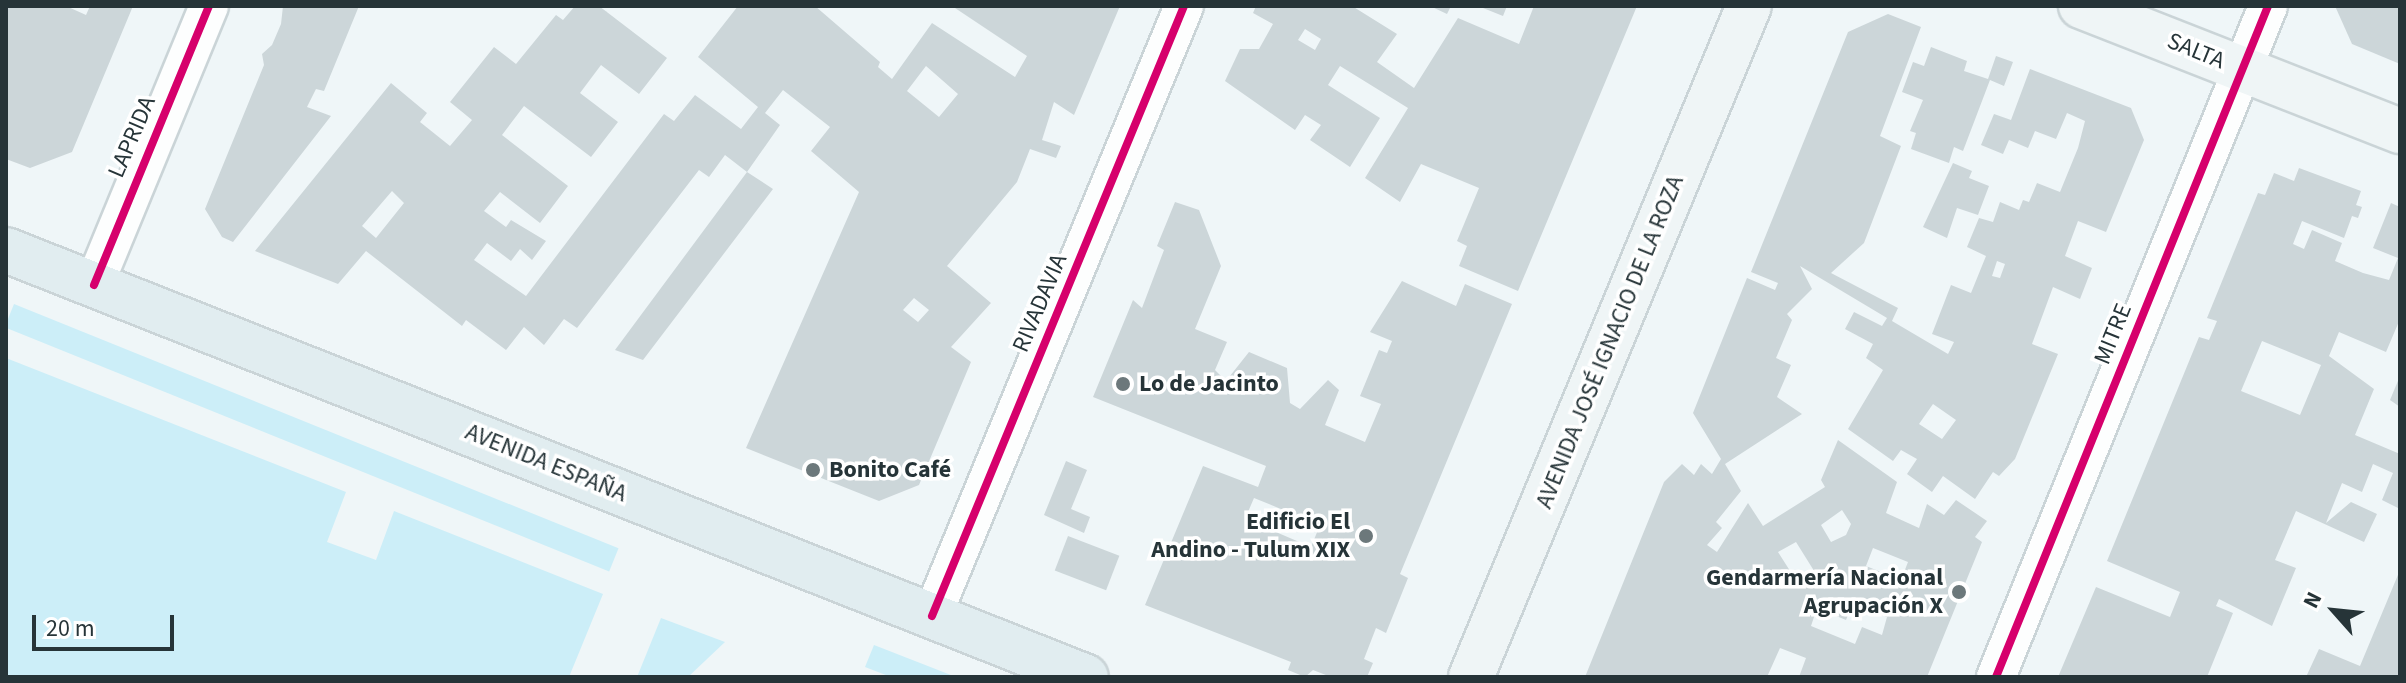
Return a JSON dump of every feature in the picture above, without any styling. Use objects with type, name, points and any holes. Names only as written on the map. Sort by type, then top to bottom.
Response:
[{"type":"main road","name":"AVENIDA JOSÉ IGNACIO DE LA ROZA","points":[[1471,677],[1749,6]]},
{"type":"main road","name":"SALTA","points":[[2081,6],[2400,131]]},
{"type":"main road","name":"AVENIDA ESPAÑA","points":[[6,250],[1086,677]]},
{"type":"street","name":"LAPRIDA","points":[[94,285],[209,6]]},
{"type":"street","name":"RIVADAVIA","points":[[932,616],[1184,6]]},
{"type":"street","name":"MITRE","points":[[1996,677],[2268,6]]},
{"type":"shaded area","points":[[14,304],[619,548],[609,571],[6,328]]},
{"type":"shaded area","points":[[6,358],[346,492],[327,542],[376,560],[394,511],[603,594],[569,677],[6,677]]},
{"type":"shaded area","points":[[661,618],[725,642],[688,677],[637,677]]},
{"type":"shaded area","points":[[874,645],[956,677],[891,677],[865,667]]},
{"type":"building","points":[[6,6],[66,6],[86,15],[90,6],[133,6],[72,152],[30,168],[6,159]]},
{"type":"building","points":[[283,6],[359,6],[324,91],[316,89],[307,107],[331,116],[233,242],[222,237],[205,209],[264,65],[262,54],[272,45],[281,24]]},
{"type":"building","points":[[575,6],[599,6],[667,58],[639,94],[601,65],[580,93],[618,122],[591,157],[524,106],[502,135],[568,186],[540,223],[500,192],[484,211],[506,227],[511,220],[546,241],[532,260],[520,249],[511,261],[487,243],[474,260],[526,296],[664,114],[674,121],[695,95],[741,129],[758,107],[698,57],[738,6],[815,6],[880,62],[878,67],[892,79],[932,23],[1015,77],[1027,56],[952,6],[1120,6],[1074,115],[1054,102],[1042,140],[1061,146],[1056,158],[1030,149],[1017,182],[947,266],[991,303],[951,347],[971,362],[919,485],[879,501],[746,448],[859,192],[811,151],[830,127],[783,90],[765,113],[780,125],[747,172],[725,155],[709,177],[699,170],[577,328],[564,319],[544,345],[524,327],[506,350],[466,320],[462,326],[366,251],[338,284],[255,251],[391,83],[427,113],[420,122],[450,146],[472,120],[450,102],[494,47],[516,64],[556,15],[563,20]],"holes":[[[926,66],[958,94],[939,117],[907,91]],[[392,191],[404,203],[376,238],[362,226]],[[914,298],[929,310],[918,322],[903,310]]]},
{"type":"building","points":[[1256,6],[1352,6],[1397,34],[1377,62],[1414,88],[1458,18],[1519,44],[1534,6],[1637,6],[1518,291],[1459,266],[1467,246],[1457,241],[1479,188],[1421,164],[1400,202],[1365,178],[1408,108],[1340,66],[1328,85],[1380,118],[1350,167],[1310,140],[1321,125],[1305,115],[1295,130],[1225,81],[1240,49],[1259,49],[1273,24],[1253,13]],"holes":[[[1305,29],[1321,39],[1315,50],[1298,40]]]},
{"type":"building","points":[[1430,6],[1451,6],[1447,14]]},
{"type":"building","points":[[1478,6],[1507,6],[1503,16]]},
{"type":"building","points":[[2335,6],[2400,6],[2400,64],[2352,44]]},
{"type":"building","points":[[1888,14],[1921,27],[1880,136],[1901,146],[1864,243],[1831,273],[1898,308],[1892,321],[1948,354],[1954,342],[1932,334],[1951,285],[1971,293],[1986,256],[1967,247],[1979,218],[1993,222],[2000,202],[2019,210],[2023,200],[2029,202],[2037,183],[2060,192],[2078,148],[2085,121],[2067,113],[2056,139],[2035,131],[2028,148],[2009,140],[2003,154],[1981,145],[1994,114],[2011,120],[2030,69],[2131,108],[2144,140],[2106,232],[2078,221],[2065,256],[2092,268],[2080,299],[2053,287],[2032,344],[2058,354],[2015,459],[1999,476],[1993,472],[1975,499],[1943,476],[1932,492],[1907,474],[1917,459],[1901,450],[1893,461],[1848,429],[1883,370],[1866,358],[1873,344],[1845,329],[1854,312],[1882,326],[1887,318],[1800,266],[1812,289],[1787,314],[1792,320],[1776,358],[1791,365],[1777,397],[1802,414],[1725,464],[1741,491],[1716,522],[1722,528],[1707,545],[1717,552],[1748,503],[1763,526],[1825,487],[1821,480],[1838,440],[1897,482],[1886,513],[1919,528],[1927,504],[1944,515],[1956,500],[1987,521],[1975,537],[1982,542],[1927,677],[1799,677],[1806,658],[1780,648],[1767,677],[1585,677],[1664,482],[1682,464],[1694,475],[1701,464],[1712,474],[1721,459],[1693,413],[1747,278],[1775,290],[1778,283],[1751,272],[1848,32]],"holes":[[[1997,261],[2005,264],[2000,278],[1992,276]],[[1933,404],[1956,420],[1942,439],[1919,424]],[[1842,510],[1851,524],[1846,535],[1831,542],[1821,525]],[[1796,542],[1816,574],[1799,585],[1778,552]],[[1873,548],[1908,562],[1901,580],[1866,566]],[[1852,605],[1887,617],[1882,635],[1862,627],[1855,644],[1811,626],[1817,608],[1846,620]]]},
{"type":"building","points":[[1931,47],[1967,61],[1964,71],[1988,79],[1996,56],[2013,62],[2004,86],[1990,80],[1963,151],[1954,147],[1949,163],[1911,149],[1916,133],[1910,131],[1923,100],[1902,92],[1913,62],[1924,66]]},
{"type":"building","points":[[1953,163],[1972,171],[1969,178],[1989,186],[1978,215],[1957,208],[1947,238],[1923,227]]},
{"type":"building","points":[[2299,168],[2361,191],[2356,205],[2362,207],[2358,218],[2352,216],[2344,238],[2302,221],[2293,244],[2304,249],[2312,230],[2342,243],[2335,261],[2389,280],[2398,258],[2373,248],[2391,203],[2400,207],[2400,319],[2386,352],[2339,332],[2329,356],[2374,389],[2355,435],[2400,454],[2400,509],[2382,500],[2393,473],[2373,464],[2362,492],[2342,483],[2326,523],[2351,502],[2377,514],[2364,542],[2296,511],[2275,560],[2296,568],[2272,626],[2219,599],[2216,606],[2233,613],[2207,677],[2058,677],[2096,587],[2170,617],[2180,592],[2107,561],[2199,337],[2209,340],[2217,321],[2207,318],[2258,193],[2265,195],[2274,173],[2294,181]],"holes":[[[2262,341],[2321,365],[2300,415],[2241,391]]]},
{"type":"building","points":[[747,172],[773,189],[643,360],[615,350]]},
{"type":"building","points":[[1175,202],[1199,210],[1221,266],[1195,329],[1227,342],[1215,370],[1226,381],[1249,352],[1287,368],[1290,403],[1300,409],[1328,380],[1339,390],[1325,425],[1365,442],[1381,404],[1360,396],[1379,350],[1387,353],[1392,341],[1370,332],[1402,281],[1456,306],[1465,284],[1512,304],[1400,574],[1408,578],[1386,633],[1376,628],[1364,659],[1373,663],[1367,677],[1331,677],[1313,670],[1305,677],[1288,670],[1291,662],[1145,605],[1203,466],[1258,487],[1266,466],[1093,397],[1133,300],[1142,308],[1164,250],[1157,246]],"holes":[[[1254,498],[1320,525],[1311,547],[1245,519]]]},
{"type":"building","points":[[2400,376],[2400,407],[2390,400]]},
{"type":"building","points":[[1066,461],[1087,470],[1071,509],[1090,517],[1084,533],[1044,515]]},
{"type":"building","points":[[1068,536],[1119,556],[1106,590],[1055,571]]},
{"type":"building","points":[[2400,570],[2400,677],[2306,677],[2319,649],[2360,666]]},
{"type":"cycle path","points":[[94,285],[209,6]]},
{"type":"cycle path","points":[[932,616],[1184,6]]},
{"type":"cycle path","points":[[1996,677],[2268,6]]},
{"type":"place","name":"Lo de Jacinto","points":[[1123,384]]},
{"type":"place","name":"Bonito Café","points":[[813,470]]},
{"type":"place","name":"Edificio El Andino - Tulum XIX","points":[[1366,536]]},
{"type":"place","name":"Gendarmería Nacional Agrupación X","points":[[1959,592]]}]
